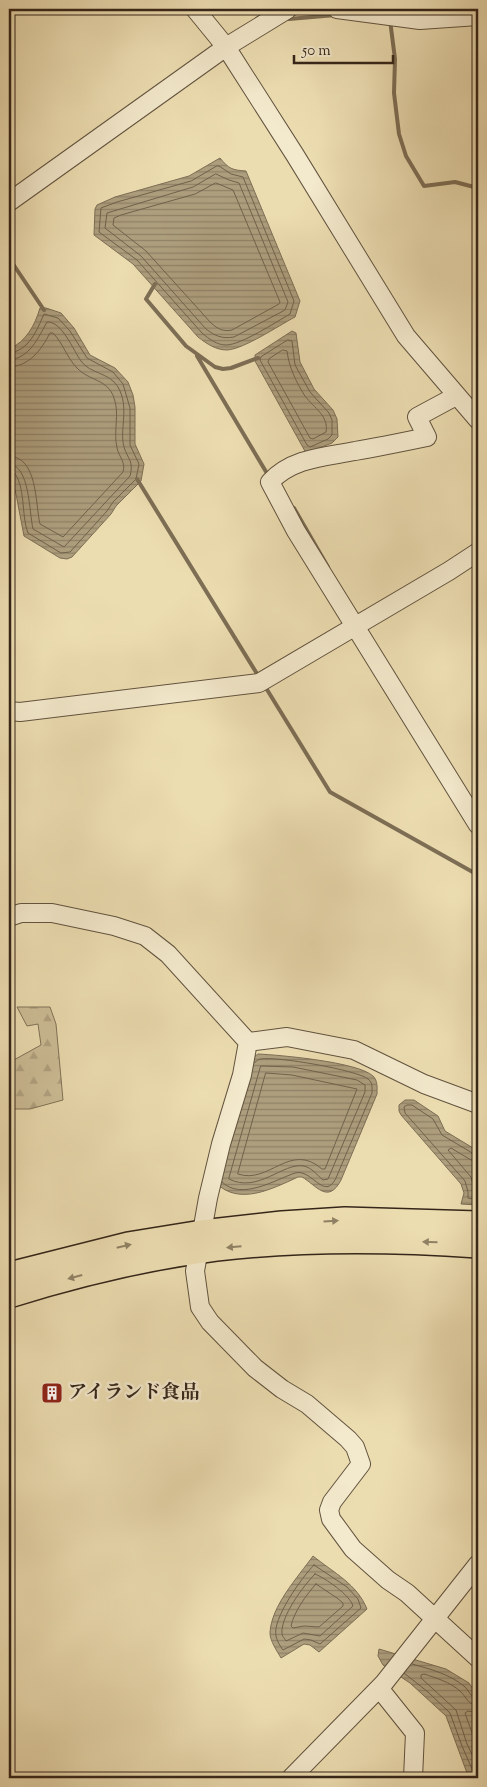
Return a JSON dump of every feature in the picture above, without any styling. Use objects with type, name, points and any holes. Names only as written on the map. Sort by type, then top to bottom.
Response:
[{"type":"highway","points":[[9,1295],[200,1242],[282,1224],[346,1220],[478,1224]]},
{"type":"highway","points":[[9,1275],[128,1245],[200,1242],[380,1241],[478,1244]]},
{"type":"street","points":[[195,9],[226,47],[406,336],[478,420]]},
{"type":"street","points":[[9,202],[226,47],[288,9]]},
{"type":"street","points":[[337,9],[420,20],[478,16]]},
{"type":"street","points":[[456,396],[417,417],[427,437],[312,458],[279,472],[270,482],[296,532],[478,825]]},
{"type":"street","points":[[9,712],[259,683],[478,552]]},
{"type":"street","points":[[9,917],[21,913],[52,913],[114,926],[145,936],[168,954],[248,1042]]},
{"type":"street","points":[[248,1042],[287,1037],[354,1050],[424,1084],[478,1104]]},
{"type":"street","points":[[248,1042],[242,1075],[221,1144],[208,1198],[194,1271],[200,1307],[210,1322],[255,1368],[282,1389],[307,1404],[355,1447],[362,1464],[332,1502],[329,1510],[331,1519],[353,1549],[388,1580],[407,1593],[478,1658]]},
{"type":"street","points":[[291,1778],[381,1686],[478,1564]]},
{"type":"street","points":[[381,1686],[415,1733],[413,1778]]},
{"type":"green space","points":[[17,1007],[50,1007],[56,1024],[63,1100],[30,1109],[9,1109],[9,1077],[12,1061],[41,1045],[38,1024],[27,1026]]},
{"type":"water","points":[[220,158],[231,168],[246,171],[300,301],[295,317],[242,346],[227,350],[212,346],[198,337],[133,264],[94,235],[95,209],[97,205],[115,197],[189,176]]},
{"type":"water","points":[[40,308],[61,313],[74,328],[90,355],[115,368],[128,382],[135,407],[135,444],[144,464],[141,481],[116,506],[72,557],[67,559],[60,558],[24,536],[16,494],[9,470],[9,349],[20,342],[29,332]]},
{"type":"water","points":[[292,331],[296,333],[300,362],[314,389],[333,410],[337,419],[338,437],[332,443],[306,453],[255,361],[255,355]]},
{"type":"water","points":[[258,1054],[336,1063],[365,1071],[375,1078],[377,1094],[341,1180],[331,1191],[322,1191],[302,1177],[267,1190],[245,1194],[225,1190],[216,1183],[250,1060]]},
{"type":"water","points":[[405,1100],[414,1100],[438,1116],[445,1131],[478,1151],[478,1205],[461,1204],[464,1193],[461,1184],[401,1115],[399,1105]]},
{"type":"water","points":[[313,1556],[351,1586],[363,1600],[367,1609],[319,1652],[310,1645],[304,1644],[281,1658],[274,1646],[270,1633],[275,1613],[286,1592]]},
{"type":"water","points":[[379,1649],[446,1669],[469,1683],[478,1697],[478,1777],[467,1773],[446,1716],[410,1683],[383,1665],[378,1656]]},
{"type":"waterway","points":[[289,19],[336,15]]},
{"type":"waterway","points":[[390,20],[395,59],[394,93],[399,134],[406,156],[424,186],[455,182],[478,188]]},
{"type":"waterway","points":[[9,258],[44,310]]},
{"type":"waterway","points":[[155,284],[146,299],[186,346],[215,367],[231,368],[258,358]]},
{"type":"waterway","points":[[197,356],[268,475]]},
{"type":"waterway","points":[[137,479],[259,677]]},
{"type":"waterway","points":[[294,508],[328,567]]},
{"type":"waterway","points":[[266,688],[330,792],[478,875]]},
{"type":"place","name":"アイランド食品","points":[[52,1393]]}]
